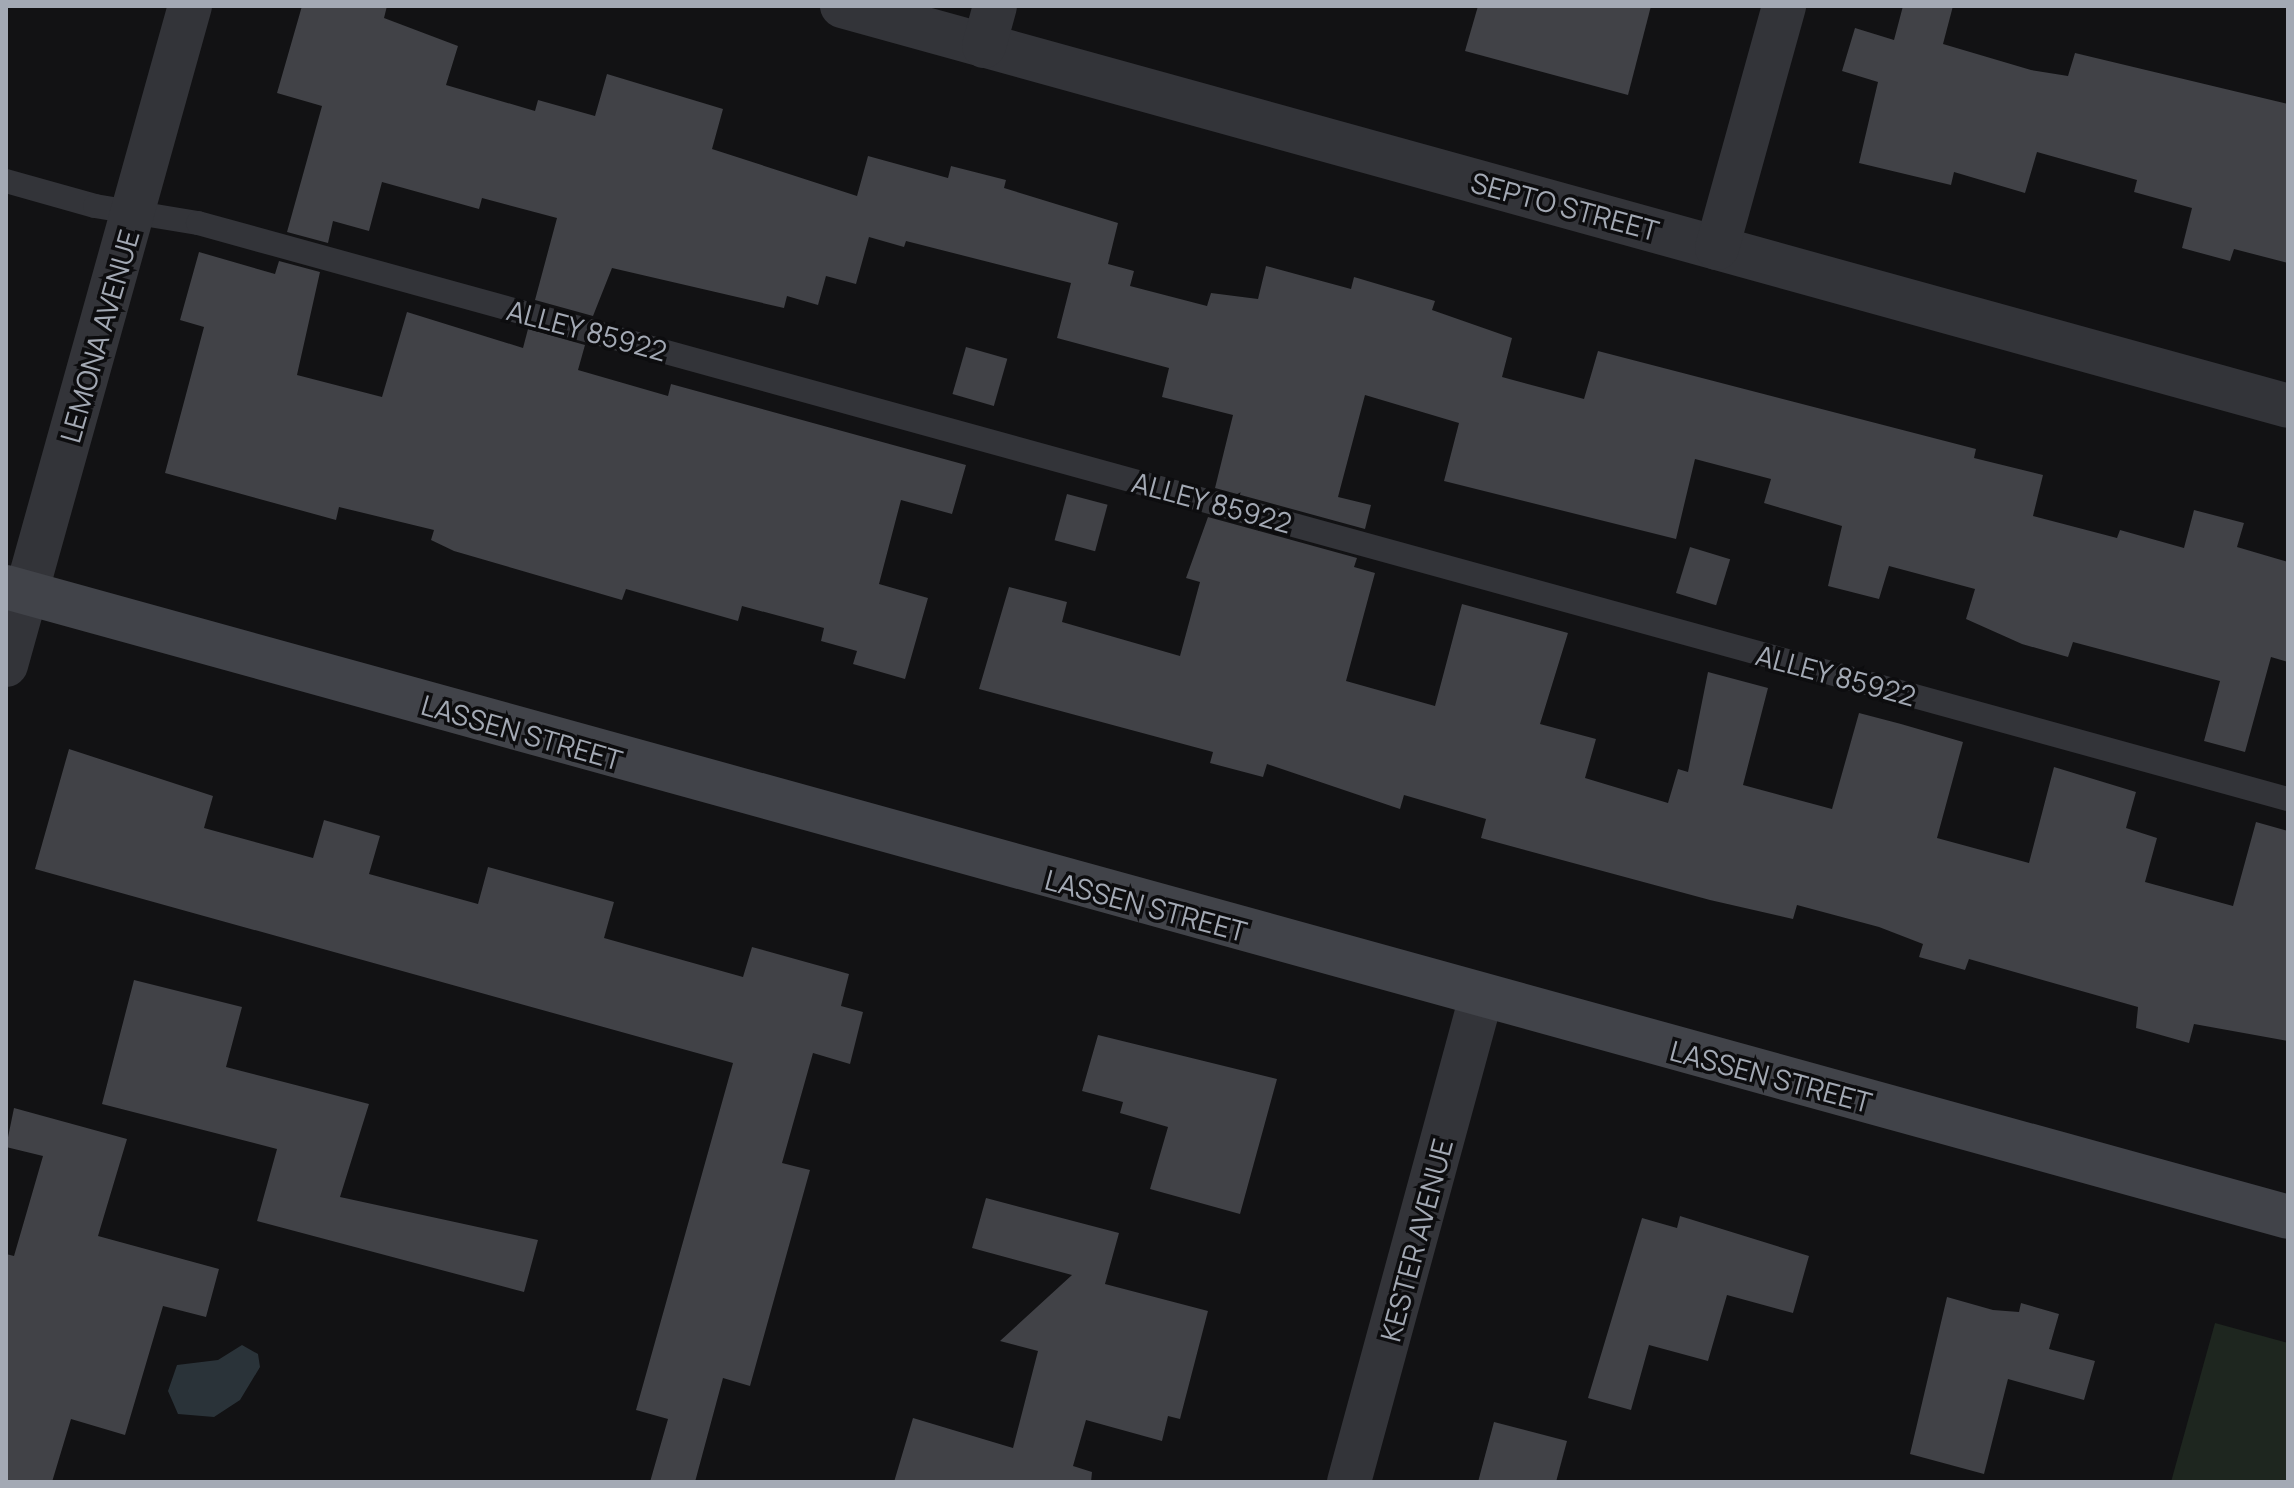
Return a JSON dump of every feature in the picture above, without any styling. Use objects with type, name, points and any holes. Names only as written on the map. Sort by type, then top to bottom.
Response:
[{"type":"main road","name":"LASSEN STREET","points":[[16,590],[1481,997],[2288,1217]]},
{"type":"street","name":"LEMONA AVENUE","points":[[6,665],[16,590],[134,211],[190,6]]},
{"type":"street","name":"SEPTO STREET","points":[[842,6],[989,26],[1717,248],[2288,406]]},
{"type":"street","points":[[1717,248],[1784,6]]},
{"type":"street","name":"KESTER AVENUE","points":[[1349,1482],[1481,997]]},
{"type":"lane","name":"ALLEY 85922","points":[[6,181],[134,211],[2288,799]]},
{"type":"shaded area","points":[[2215,1323],[2288,1343],[2288,1482],[2171,1482]]},
{"type":"shaded area","points":[[242,1345],[258,1354],[260,1367],[240,1400],[214,1417],[178,1414],[168,1391],[177,1365],[218,1360]]},
{"type":"building","points":[[302,6],[387,6],[384,18],[458,46],[446,85],[535,111],[538,100],[595,116],[607,74],[723,109],[712,149],[857,196],[868,156],[948,178],[951,166],[1006,180],[1004,188],[1118,223],[1108,264],[1134,271],[1130,286],[1207,306],[1211,293],[1258,299],[1266,266],[1351,289],[1354,277],[1435,301],[1432,310],[1512,338],[1502,377],[1584,399],[1598,351],[1976,449],[1974,458],[2043,475],[2033,516],[2117,538],[2120,530],[2184,548],[2194,510],[2244,523],[2237,547],[2288,562],[2288,662],[2271,657],[2245,752],[2204,741],[2220,681],[2073,642],[2068,657],[2022,644],[1966,619],[1975,589],[1889,566],[1879,599],[1828,586],[1842,526],[1764,503],[1771,479],[1695,459],[1676,539],[1444,481],[1459,423],[1365,395],[1338,497],[1371,505],[1365,529],[1215,488],[1233,415],[1162,397],[1169,368],[1057,338],[1071,283],[906,241],[904,247],[869,237],[856,284],[826,276],[818,305],[787,296],[784,308],[612,268],[593,316],[535,300],[557,218],[482,198],[479,209],[382,182],[369,231],[333,221],[328,243],[287,232],[322,106],[277,93]]},
{"type":"building","points":[[1478,6],[1651,6],[1628,95],[1465,51]]},
{"type":"building","points":[[1903,6],[1953,6],[1943,44],[2031,70],[2068,76],[2075,53],[2288,104],[2288,263],[2234,249],[2230,261],[2182,248],[2192,208],[2134,192],[2137,180],[2037,152],[2025,193],[1954,172],[1951,185],[1859,163],[1878,82],[1842,71],[1855,28],[1894,40]]},
{"type":"building","points":[[199,252],[275,274],[279,261],[320,272],[297,375],[382,397],[407,312],[523,348],[528,329],[585,345],[578,370],[668,396],[671,384],[966,465],[952,514],[901,500],[879,584],[928,598],[905,679],[853,664],[857,651],[821,641],[824,628],[742,606],[738,621],[626,589],[622,600],[454,551],[431,540],[434,530],[339,507],[336,520],[165,473],[204,327],[180,320]]},
{"type":"building","points":[[966,347],[1007,359],[994,406],[952,394]]},
{"type":"building","points":[[1067,494],[1108,505],[1095,551],[1055,540]]},
{"type":"building","points":[[1208,517],[1357,558],[1354,567],[1375,573],[1346,681],[1435,706],[1462,604],[1568,633],[1540,724],[1596,739],[1585,778],[1668,803],[1678,769],[1688,772],[1708,672],[1768,688],[1743,785],[1832,809],[1859,713],[1963,742],[1937,838],[2029,863],[2054,767],[2136,792],[2126,828],[2157,838],[2145,882],[2233,906],[2256,822],[2288,831],[2288,1041],[2194,1024],[2189,1043],[2136,1028],[2138,1007],[1969,959],[1965,970],[1919,957],[1923,944],[1879,927],[1797,905],[1793,919],[1710,900],[1481,838],[1486,819],[1404,795],[1400,809],[1267,764],[1263,777],[1210,763],[1213,752],[979,689],[1009,587],[1067,602],[1062,622],[1180,656],[1200,582],[1186,578]]},
{"type":"building","points":[[1690,547],[1730,559],[1716,605],[1676,593]]},
{"type":"building","points":[[69,749],[213,796],[204,828],[313,858],[324,820],[380,836],[369,874],[478,904],[488,867],[614,902],[604,938],[743,977],[752,947],[849,974],[841,1006],[863,1012],[850,1064],[813,1053],[782,1163],[810,1170],[750,1386],[723,1378],[695,1482],[650,1482],[668,1419],[636,1410],[733,1063],[35,869]]},
{"type":"building","points":[[134,980],[242,1007],[226,1067],[369,1104],[340,1197],[538,1240],[524,1292],[257,1221],[277,1149],[102,1104]]},
{"type":"building","points":[[1098,1035],[1277,1079],[1240,1214],[1150,1189],[1168,1127],[1120,1113],[1123,1102],[1082,1091]]},
{"type":"building","points":[[14,1108],[127,1139],[98,1236],[219,1269],[206,1317],[163,1306],[125,1435],[71,1419],[52,1482],[6,1482],[6,1254],[14,1256],[43,1156],[6,1147]]},
{"type":"building","points":[[986,1198],[1119,1233],[1105,1284],[1208,1311],[1180,1419],[1168,1416],[1162,1441],[1086,1420],[1073,1466],[1092,1472],[1091,1482],[894,1482],[913,1418],[1013,1448],[1038,1351],[1000,1341],[1072,1275],[972,1248]]},
{"type":"building","points":[[1680,1216],[1809,1256],[1793,1313],[1727,1295],[1708,1361],[1649,1345],[1631,1410],[1588,1398],[1642,1218],[1677,1228]]},
{"type":"building","points":[[1947,1297],[1993,1310],[2019,1312],[2021,1303],[2059,1314],[2049,1349],[2095,1361],[2084,1400],[2008,1379],[1984,1474],[1910,1454]]},
{"type":"building","points":[[1494,1422],[1567,1441],[1556,1482],[1478,1482]]}]
